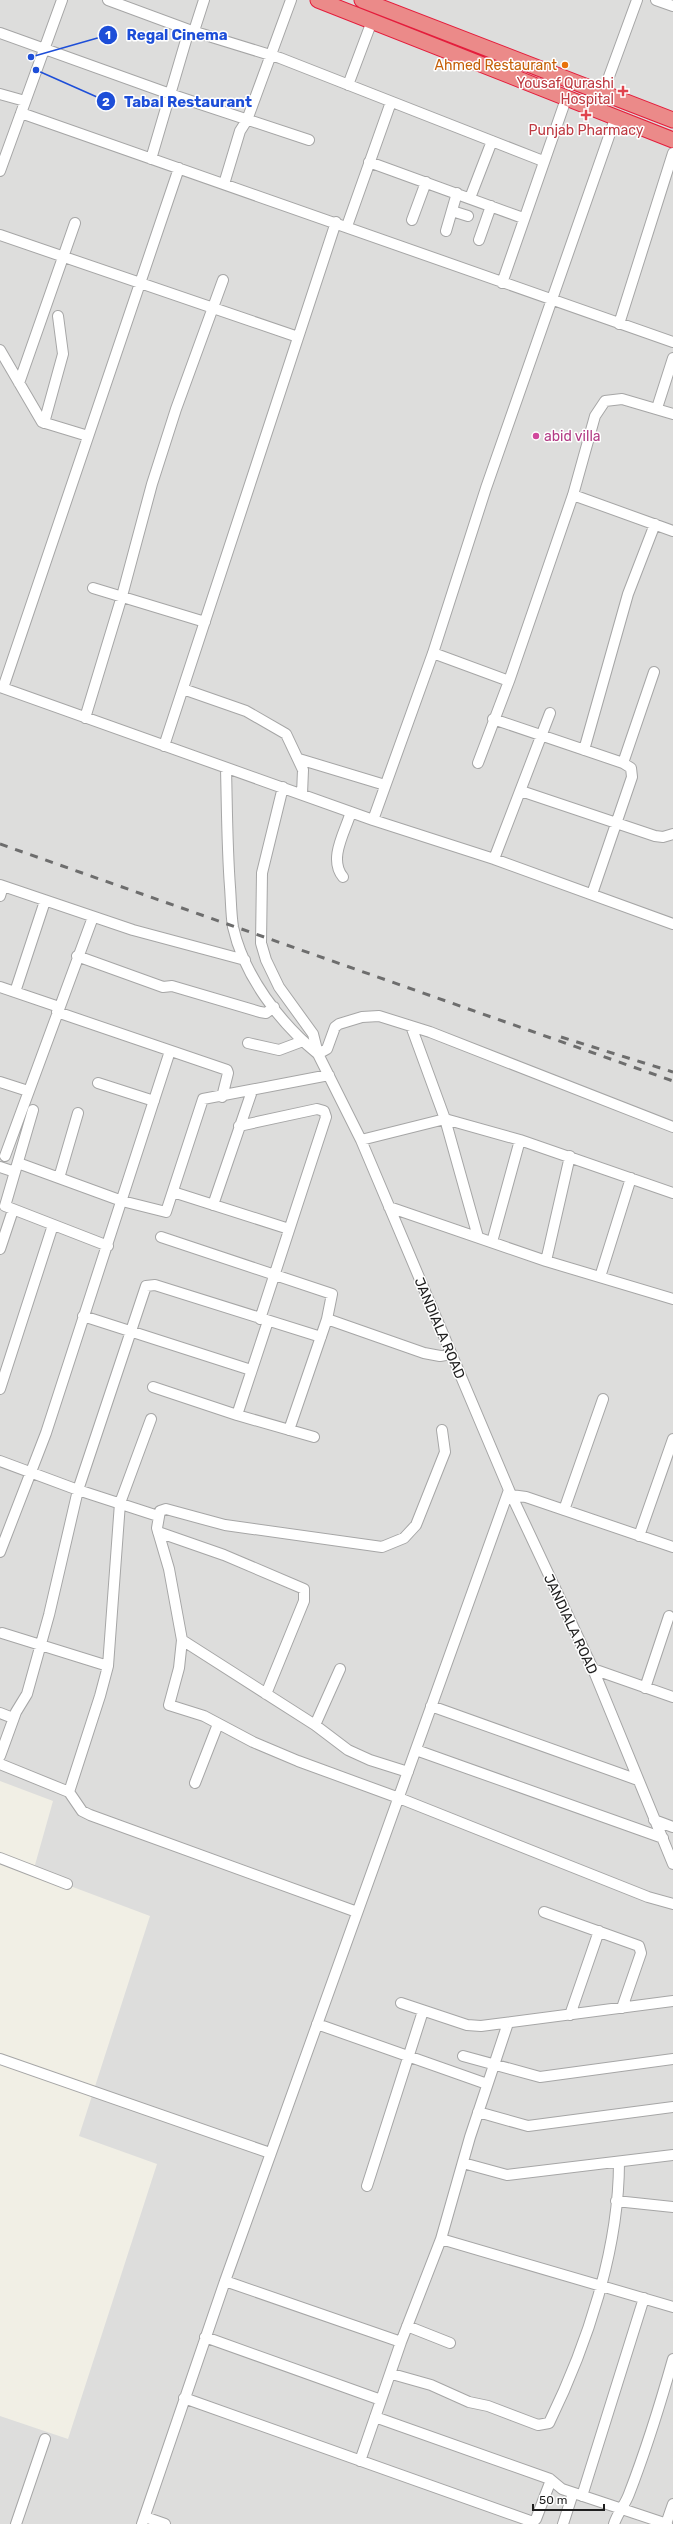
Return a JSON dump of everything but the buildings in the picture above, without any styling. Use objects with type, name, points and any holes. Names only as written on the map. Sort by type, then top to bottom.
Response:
[{"type":"highway","points":[[318,0],[673,140]]},
{"type":"highway","points":[[362,0],[673,120]]},
{"type":"street","points":[[0,171],[62,0]]},
{"type":"street","points":[[108,0],[192,31],[270,56],[543,161]]},
{"type":"street","points":[[151,159],[170,94],[204,0]]},
{"type":"street","points":[[224,184],[240,131],[247,120],[291,0]]},
{"type":"street","points":[[603,94],[637,0]]},
{"type":"street","points":[[656,0],[673,6]]},
{"type":"street","points":[[348,85],[372,21]]},
{"type":"street","points":[[0,33],[44,47],[170,94],[309,140]]},
{"type":"street","points":[[0,94],[25,101]]},
{"type":"street","points":[[502,283],[523,218],[566,99]]},
{"type":"street","points":[[347,226],[391,102]]},
{"type":"street","points":[[21,113],[336,222],[502,283],[673,342]]},
{"type":"street","points":[[373,820],[433,653],[486,488],[553,300],[615,118]]},
{"type":"street","points":[[470,198],[492,141]]},
{"type":"street","points":[[619,324],[673,153]]},
{"type":"street","points":[[369,162],[523,218]]},
{"type":"street","points":[[179,168],[2,688],[373,820],[494,859],[673,924]]},
{"type":"street","points":[[412,220],[426,182]]},
{"type":"street","points":[[446,231],[457,193]]},
{"type":"street","points":[[479,240],[491,206]]},
{"type":"street","points":[[452,211],[468,216]]},
{"type":"street","points":[[164,746],[336,222]]},
{"type":"street","points":[[19,383],[75,223]]},
{"type":"street","points":[[0,235],[298,337]]},
{"type":"street","points":[[85,718],[122,596],[152,484],[176,409],[223,280]]},
{"type":"street","points":[[44,423],[63,354],[58,316]]},
{"type":"street","points":[[0,350],[44,423],[88,436]]},
{"type":"street","points":[[657,408],[673,358]]},
{"type":"street","points":[[478,763],[493,719],[509,681],[573,495],[595,416],[606,401],[622,399],[657,408],[673,414]]},
{"type":"street","points":[[573,495],[673,531]]},
{"type":"street","points":[[584,750],[628,594],[655,524]]},
{"type":"street","points":[[93,588],[205,622]]},
{"type":"street","points":[[433,653],[509,681]]},
{"type":"street","points":[[623,763],[654,672]]},
{"type":"street","points":[[183,689],[246,711],[286,734],[299,759],[304,777],[302,794]]},
{"type":"street","points":[[494,859],[550,714]]},
{"type":"street","points":[[493,719],[623,763],[631,768],[632,777],[592,894]]},
{"type":"street","points":[[299,759],[385,784]]},
{"type":"street","points":[[226,768],[228,861],[233,926],[245,960],[256,983],[303,1041],[318,1054],[328,1049],[335,1027],[362,1017],[379,1016],[411,1026],[673,1127]]},
{"type":"street","name":"JANDIALA ROAD","points":[[283,787],[262,873],[261,943],[266,960],[279,987],[313,1034],[318,1054],[361,1140],[510,1492],[593,1669],[673,1864]]},
{"type":"street","points":[[521,791],[655,836],[663,837],[673,834]]},
{"type":"street","points":[[344,877],[337,870],[335,859],[352,812]]},
{"type":"street","points":[[1,889],[45,901],[132,930],[245,960]]},
{"type":"street","points":[[15,992],[45,901]]},
{"type":"street","points":[[5,1156],[77,956],[93,917]]},
{"type":"street","points":[[77,956],[163,987],[172,986],[260,1012],[266,1013],[274,1007]]},
{"type":"street","points":[[0,987],[170,1051],[227,1070],[228,1073],[222,1097]]},
{"type":"street","points":[[411,1026],[444,1118],[478,1237]]},
{"type":"street","points":[[248,1043],[279,1050],[303,1041]]},
{"type":"street","points":[[0,1552],[46,1433],[83,1316],[108,1246],[170,1051]]},
{"type":"street","points":[[0,1167],[16,1168],[59,1178],[122,1201],[166,1212],[202,1101],[207,1097],[222,1097],[329,1075]]},
{"type":"street","points":[[0,1082],[28,1091]]},
{"type":"street","points":[[98,1083],[154,1101]]},
{"type":"street","points":[[213,1205],[252,1090]]},
{"type":"street","points":[[236,1415],[251,1370],[274,1274],[326,1122],[325,1113],[317,1109],[239,1126]]},
{"type":"street","points":[[33,1110],[5,1203],[6,1208],[108,1246]]},
{"type":"street","points":[[59,1178],[78,1113]]},
{"type":"street","points":[[361,1140],[444,1118],[570,1156],[673,1193]]},
{"type":"street","points":[[492,1242],[520,1140]]},
{"type":"street","points":[[546,1261],[570,1156]]},
{"type":"street","points":[[600,1277],[631,1178]]},
{"type":"street","points":[[173,1192],[289,1229]]},
{"type":"street","points":[[389,1207],[546,1261],[673,1299]]},
{"type":"street","points":[[0,1249],[13,1210]]},
{"type":"street","points":[[0,1389],[53,1225]]},
{"type":"street","points":[[160,1237],[331,1293],[332,1298],[327,1319],[290,1430]]},
{"type":"street","points":[[0,1756],[13,1718],[27,1694],[49,1615],[78,1490],[145,1288],[151,1285],[321,1337]]},
{"type":"street","points":[[83,1316],[251,1370]]},
{"type":"street","points":[[327,1319],[433,1356],[451,1354]]},
{"type":"street","points":[[153,1387],[236,1415],[314,1437]]},
{"type":"street","points":[[564,1510],[603,1399]]},
{"type":"street","points":[[69,1792],[100,1696],[108,1666],[120,1503],[151,1419]]},
{"type":"street","points":[[442,1430],[445,1452],[416,1525],[404,1538],[393,1544],[379,1548],[225,1525],[166,1509],[162,1510],[158,1516],[158,1532],[169,1569],[182,1640],[179,1668],[169,1705],[204,1716],[253,1742],[298,1761],[399,1798],[648,1897],[673,1904]]},
{"type":"street","points":[[639,1536],[673,1439]]},
{"type":"street","points":[[0,1460],[78,1490],[158,1516]]},
{"type":"street","points":[[165,2524],[143,2521],[205,2337],[270,2153],[510,1492],[673,1547]]},
{"type":"street","points":[[158,1532],[224,1555],[303,1588],[304,1600],[266,1694]]},
{"type":"street","points":[[645,1688],[670,1616]]},
{"type":"street","points":[[2,1632],[108,1666]]},
{"type":"street","points":[[182,1640],[315,1725],[360,1756],[408,1772]]},
{"type":"street","points":[[315,1725],[340,1669]]},
{"type":"street","points":[[593,1669],[673,1698]]},
{"type":"street","points":[[432,1706],[638,1780]]},
{"type":"street","points":[[0,1713],[13,1718]]},
{"type":"street","points":[[195,1783],[218,1724]]},
{"type":"street","points":[[416,1750],[663,1838]]},
{"type":"street","points":[[0,1764],[69,1792],[82,1810],[90,1816],[357,1912]]},
{"type":"street","points":[[654,1820],[673,1827]]},
{"type":"street","points":[[0,1858],[67,1884]]},
{"type":"street","points":[[544,1912],[627,1940],[641,1948],[622,2008]]},
{"type":"street","points":[[570,2015],[599,1931]]},
{"type":"street","points":[[401,2003],[467,2025],[508,2023],[673,2001]]},
{"type":"street","points":[[367,2186],[423,2011]]},
{"type":"street","points":[[360,2461],[381,2400],[392,2374],[401,2342],[441,2239],[478,2112],[508,2023]]},
{"type":"street","points":[[317,2024],[488,2084]]},
{"type":"street","points":[[463,2056],[540,2077],[673,2059]]},
{"type":"street","points":[[0,2059],[270,2153]]},
{"type":"street","points":[[478,2112],[528,2126],[673,2107]]},
{"type":"street","points":[[463,2163],[507,2175],[673,2155]]},
{"type":"street","points":[[392,2374],[431,2385],[469,2402],[488,2406],[538,2425],[546,2425],[576,2367],[600,2286],[616,2202],[618,2162]]},
{"type":"street","points":[[616,2202],[673,2207]]},
{"type":"street","points":[[441,2239],[673,2307]]},
{"type":"street","points":[[225,2281],[401,2342]]},
{"type":"street","points":[[563,2524],[578,2494],[644,2298]]},
{"type":"street","points":[[407,2326],[450,2343]]},
{"type":"street","points":[[205,2337],[381,2400]]},
{"type":"street","points":[[614,2524],[620,2508],[628,2496],[658,2414],[673,2359]]},
{"type":"street","points":[[184,2398],[533,2522],[536,2522],[551,2480]]},
{"type":"street","points":[[375,2417],[551,2480],[557,2487],[666,2524],[673,2504]]},
{"type":"street","points":[[16,2524],[45,2439]]},
{"type":"shaded area","points":[[0,0],[673,0],[673,2524],[0,2524],[0,2416],[68,2439],[157,2164],[79,2136],[150,1916],[33,1872],[53,1801],[0,1781]]},
{"type":"railway","points":[[0,844],[673,1081]]},
{"type":"railway","points":[[561,1037],[673,1072]]},
{"type":"place","name":"Regal Cinema","points":[[31,57]]},
{"type":"place","name":"Ahmed Restaurant","points":[[565,65]]},
{"type":"place","name":"Tabal Restaurant","points":[[36,70]]},
{"type":"place","name":"Yousaf Qurashi Hospital","points":[[623,91]]},
{"type":"place","name":"Punjab Pharmacy","points":[[586,115]]},
{"type":"place","name":"abid villa","points":[[536,436]]}]
